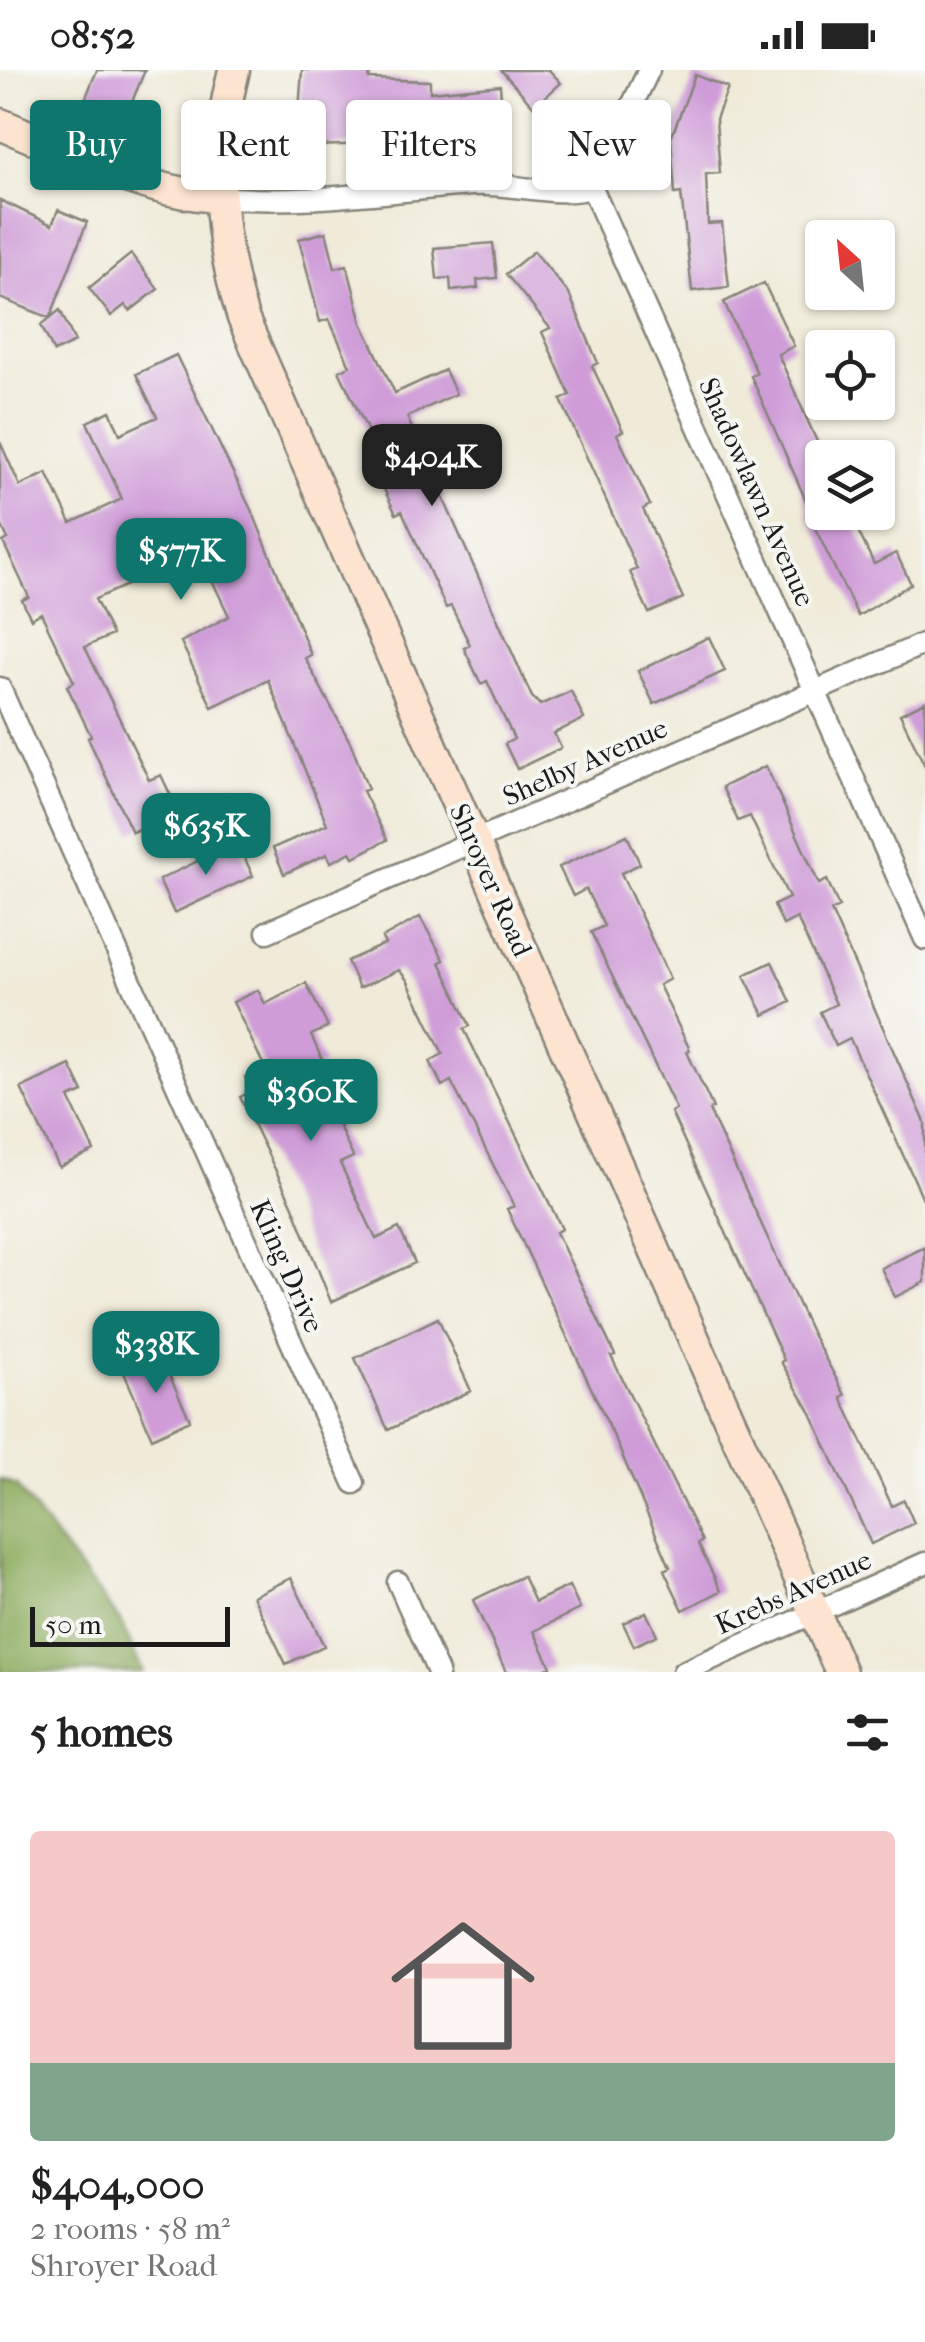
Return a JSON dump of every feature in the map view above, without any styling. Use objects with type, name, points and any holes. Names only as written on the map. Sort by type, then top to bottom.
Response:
[{"type":"main road","name":"Shroyer Road","points":[[234,70],[218,163],[221,238],[243,318],[841,1672]]},
{"type":"main road","points":[[0,124],[142,184],[177,194],[220,197]]},
{"type":"street","points":[[635,100],[650,70]]},
{"type":"street","points":[[220,197],[300,200],[473,184],[532,188]]},
{"type":"street","points":[[545,190],[568,194],[584,190]]},
{"type":"street","name":"Shadowlawn Avenue","points":[[593,190],[925,939]]},
{"type":"street","name":"Shelby Avenue","points":[[267,932],[925,643]]},
{"type":"street","name":"Kling Drive","points":[[0,688],[354,1482]]},
{"type":"street","name":"Krebs Avenue","points":[[684,1672],[925,1563]]},
{"type":"street","points":[[398,1582],[438,1672]]},
{"type":"green space","points":[[0,1479],[16,1486],[120,1621],[143,1672],[0,1672]]},
{"type":"building","points":[[97,70],[145,70],[133,100],[85,100]]},
{"type":"building","points":[[302,70],[370,70],[369,79],[430,81],[430,92],[500,85],[501,100],[346,100],[346,145],[326,146],[326,100],[300,100]]},
{"type":"building","points":[[501,70],[549,70],[561,83],[542,100],[532,100],[532,105]]},
{"type":"building","points":[[695,75],[728,88],[716,119],[720,173],[706,174],[708,224],[722,223],[729,287],[692,291],[681,193],[675,194],[671,138]]},
{"type":"building","points":[[0,200],[52,225],[58,210],[87,222],[50,318],[0,298]]},
{"type":"building","points":[[326,232],[335,268],[347,265],[362,323],[395,393],[445,370],[456,394],[407,417],[532,697],[540,705],[571,691],[584,719],[554,733],[561,748],[517,769],[505,744],[514,739],[487,681],[481,684],[464,648],[470,645],[451,606],[446,608],[402,511],[396,514],[382,485],[392,481],[339,371],[350,366],[329,319],[320,322],[299,239]]},
{"type":"building","points":[[493,243],[497,278],[477,280],[478,288],[451,291],[450,278],[437,279],[434,248]]},
{"type":"building","points":[[534,251],[569,294],[598,363],[592,366],[623,431],[617,434],[650,505],[643,509],[683,598],[649,613],[630,572],[637,569],[561,400],[570,395],[542,332],[550,328],[506,274]]},
{"type":"building","points":[[131,254],[158,289],[130,311],[125,305],[111,316],[89,288]]},
{"type":"building","points":[[764,283],[794,346],[778,354],[816,440],[805,440],[805,498],[751,376],[757,373],[724,302]]},
{"type":"building","points":[[60,310],[75,342],[54,352],[41,325]]},
{"type":"building","points":[[176,355],[255,518],[311,655],[305,658],[351,744],[368,789],[363,791],[387,840],[354,857],[351,852],[331,862],[327,854],[284,874],[273,848],[327,824],[268,680],[212,707],[181,642],[229,616],[199,553],[95,599],[112,635],[85,647],[149,780],[161,775],[178,811],[132,832],[67,686],[74,682],[41,613],[31,619],[22,600],[29,597],[3,542],[8,539],[0,522],[0,442],[20,486],[47,473],[71,523],[122,499],[87,422],[110,411],[120,434],[157,417],[136,374]]},
{"type":"building","points":[[816,530],[858,530],[874,564],[896,553],[911,584],[858,616]]},
{"type":"building","points":[[709,637],[725,671],[654,704],[638,671]]},
{"type":"building","points":[[925,702],[925,766],[900,714]]},
{"type":"building","points":[[766,766],[819,884],[827,880],[839,907],[831,911],[925,1122],[925,1203],[850,1039],[836,1046],[820,1012],[836,1004],[797,918],[783,925],[774,905],[789,898],[750,816],[738,821],[722,787]]},
{"type":"building","points":[[627,835],[640,864],[621,873],[670,979],[659,985],[690,1050],[687,1052],[713,1108],[709,1110],[811,1332],[845,1395],[841,1397],[892,1506],[904,1500],[914,1523],[871,1544],[811,1413],[781,1362],[784,1360],[671,1112],[676,1109],[591,932],[604,926],[586,889],[573,896],[559,867]]},
{"type":"building","points":[[237,842],[253,876],[174,913],[159,880]]},
{"type":"building","points":[[420,917],[444,960],[440,962],[470,1026],[464,1029],[562,1229],[556,1232],[615,1355],[611,1356],[702,1541],[698,1544],[721,1591],[683,1610],[664,1570],[670,1567],[616,1441],[507,1209],[514,1206],[451,1081],[442,1086],[430,1061],[443,1054],[407,980],[399,970],[359,988],[347,961],[385,944],[382,938]]},
{"type":"building","points":[[772,962],[791,1002],[764,1015],[744,975]]},
{"type":"building","points":[[306,983],[328,1027],[311,1035],[324,1064],[313,1069],[353,1157],[340,1163],[376,1239],[399,1228],[415,1263],[331,1302],[292,1204],[240,1097],[252,1091],[245,1077],[265,1068],[233,1002],[258,990],[265,1004]]},
{"type":"building","points":[[70,1065],[83,1092],[69,1098],[94,1151],[59,1167],[21,1088]]},
{"type":"building","points":[[925,1247],[925,1282],[895,1297],[881,1268]]},
{"type":"building","points":[[438,1318],[471,1391],[388,1430],[355,1358]]},
{"type":"building","points":[[159,1353],[190,1420],[152,1438],[123,1370]]},
{"type":"building","points":[[523,1576],[535,1602],[569,1586],[580,1609],[534,1631],[551,1667],[539,1672],[506,1672],[473,1600]]},
{"type":"building","points":[[291,1578],[324,1646],[286,1664],[253,1596]]},
{"type":"building","points":[[646,1612],[657,1635],[634,1646],[623,1623]]}]
